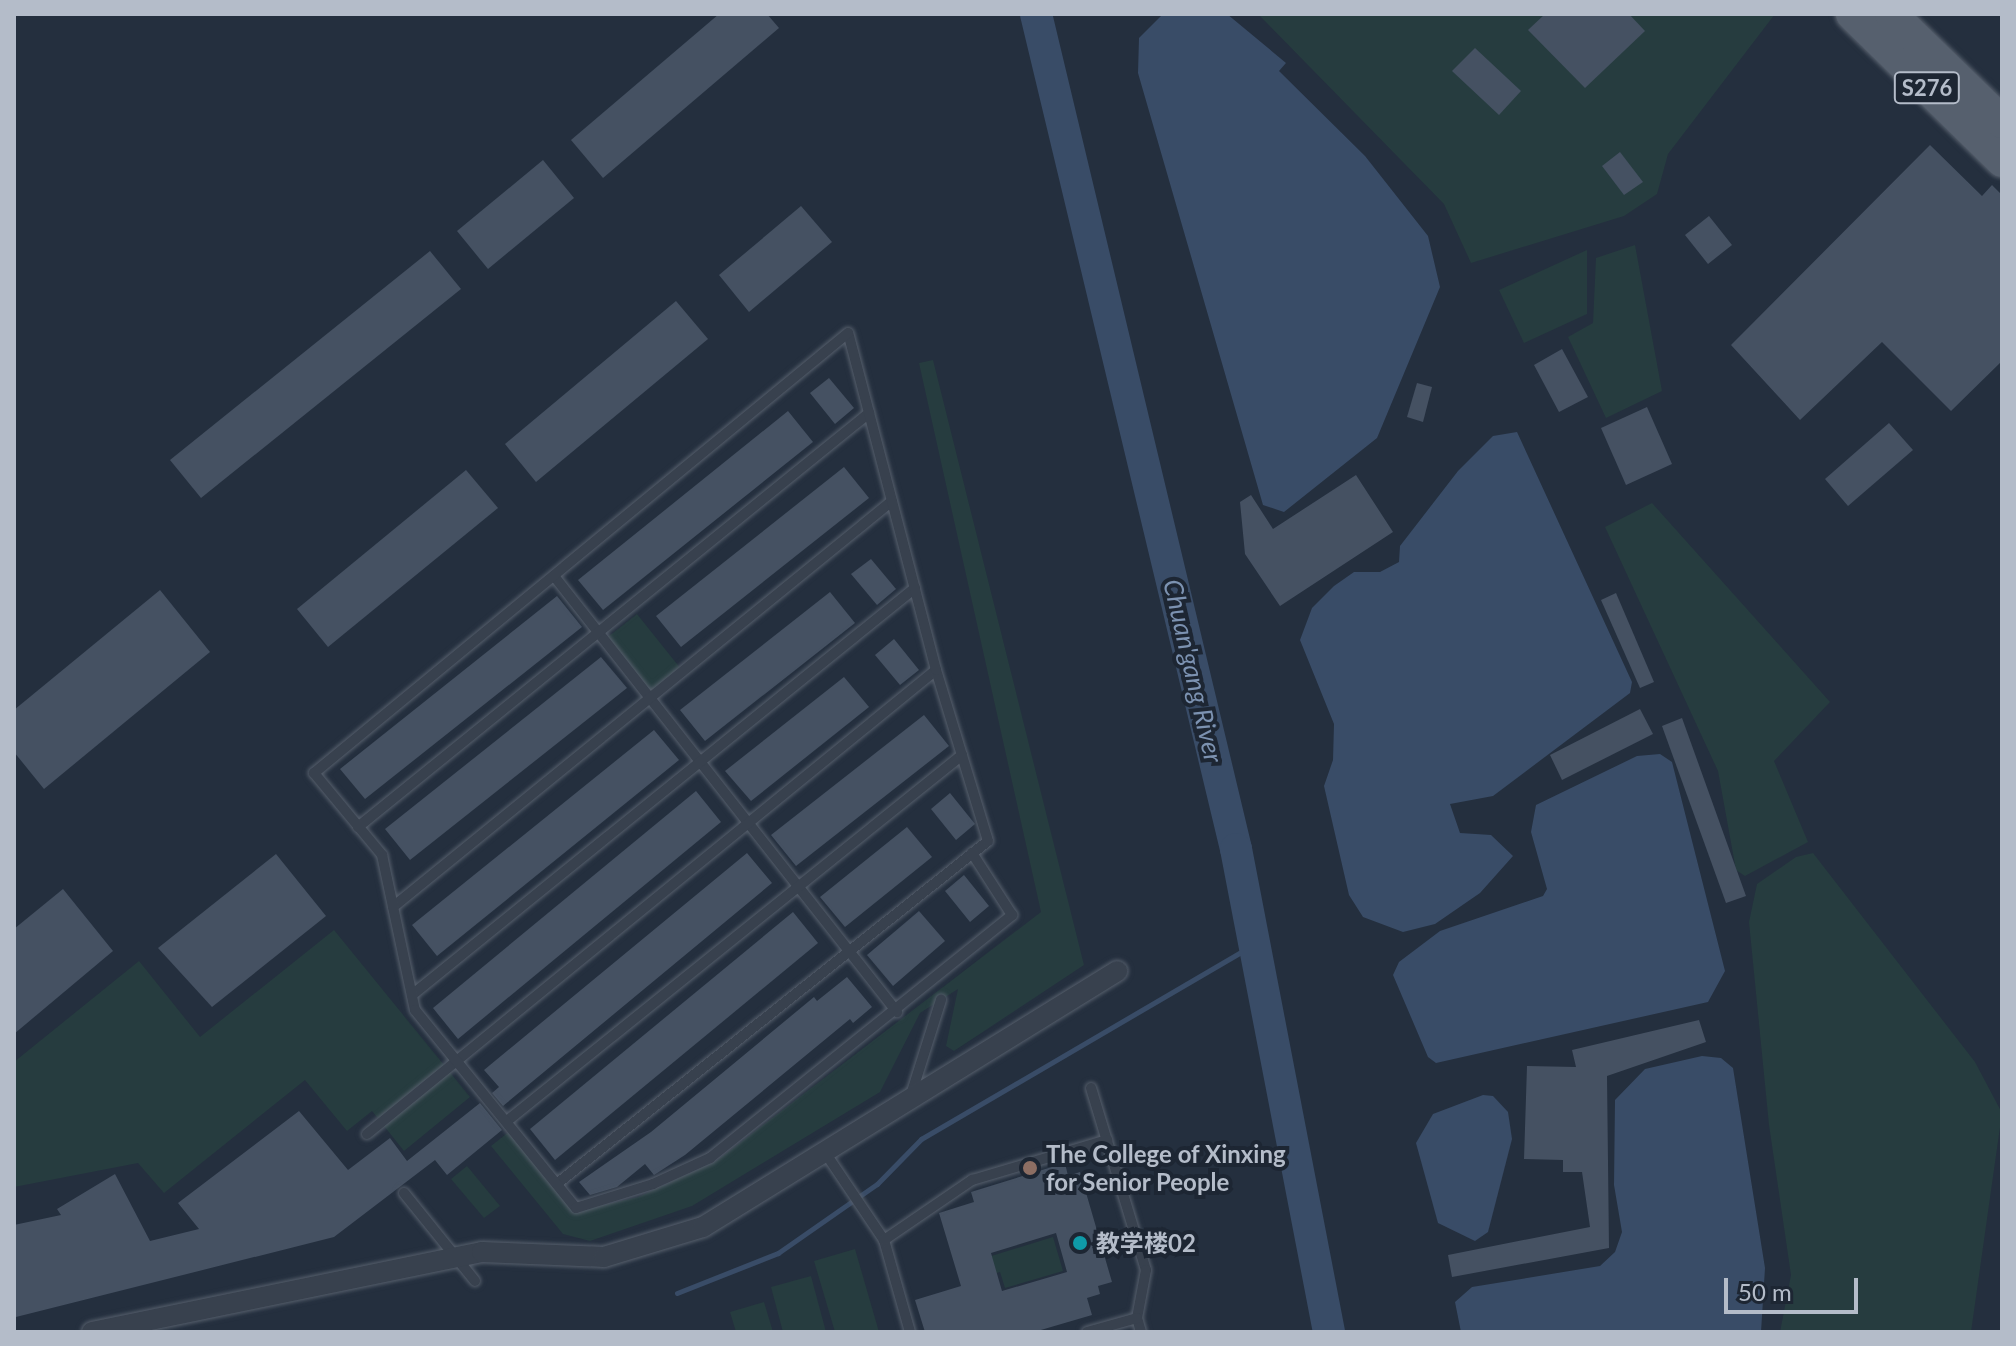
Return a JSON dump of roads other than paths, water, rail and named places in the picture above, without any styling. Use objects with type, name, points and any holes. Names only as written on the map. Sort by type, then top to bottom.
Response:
[{"type":"main road","name":"S276","points":[[1852,14],[2002,161]]},
{"type":"main road","name":"S276","points":[[1891,14],[2002,122]]},
{"type":"street","points":[[92,1332],[482,1252],[604,1257],[703,1227],[1117,971]]},
{"type":"lane","points":[[558,1183],[972,853],[988,841],[936,670],[848,333],[314,773],[382,855],[415,1010],[576,1208],[653,1184],[710,1158],[897,1012],[1012,915],[972,853]]},
{"type":"lane","points":[[358,827],[869,413]]},
{"type":"lane","points":[[393,907],[892,501]]},
{"type":"lane","points":[[554,576],[897,1012]]},
{"type":"lane","points":[[412,995],[915,588]]},
{"type":"lane","points":[[367,1134],[936,670]]},
{"type":"lane","points":[[507,1121],[962,755]]},
{"type":"lane","points":[[911,1097],[941,1000]]},
{"type":"lane","points":[[1091,1088],[1146,1270],[1137,1318],[1141,1332]]},
{"type":"lane","points":[[884,1240],[972,1180],[1107,1140]]},
{"type":"lane","points":[[824,1151],[884,1240],[910,1332]]},
{"type":"lane","points":[[404,1193],[475,1281]]},
{"type":"lane","points":[[1087,1332],[1137,1318]]},
{"type":"water","points":[[1163,14],[1227,14],[1286,63],[1279,71],[1365,156],[1428,236],[1440,287],[1377,438],[1284,512],[1263,505],[1138,73],[1139,38]]},
{"type":"water","points":[[1517,432],[1632,682],[1630,693],[1493,796],[1450,804],[1460,833],[1491,835],[1513,856],[1480,893],[1435,924],[1403,932],[1363,917],[1349,895],[1324,786],[1333,760],[1334,724],[1300,640],[1312,608],[1334,586],[1354,572],[1380,572],[1399,562],[1400,546],[1458,471],[1493,436]]},
{"type":"water","points":[[1660,754],[1672,762],[1725,971],[1708,1002],[1436,1063],[1428,1057],[1393,975],[1399,962],[1440,931],[1543,896],[1547,889],[1531,832],[1536,805],[1637,756]]},
{"type":"water","points":[[1702,1056],[1721,1058],[1733,1068],[1765,1268],[1761,1332],[1461,1332],[1455,1302],[1472,1287],[1600,1266],[1615,1252],[1622,1232],[1614,1185],[1615,1100],[1645,1069]]},
{"type":"water","points":[[1483,1095],[1493,1096],[1508,1112],[1512,1139],[1488,1232],[1475,1241],[1438,1223],[1416,1143],[1433,1114]]},
{"type":"waterway","name":"Chuan'gang River","points":[[1036,14],[1236,849],[1329,1332]]},
{"type":"waterway","points":[[677,1293],[778,1253],[877,1184],[921,1139],[1253,945]]},
{"type":"place","name":"The College of Xinxing for Senior People","points":[[1030,1168]]},
{"type":"place","name":"教学楼02","points":[[1080,1243]]}]
